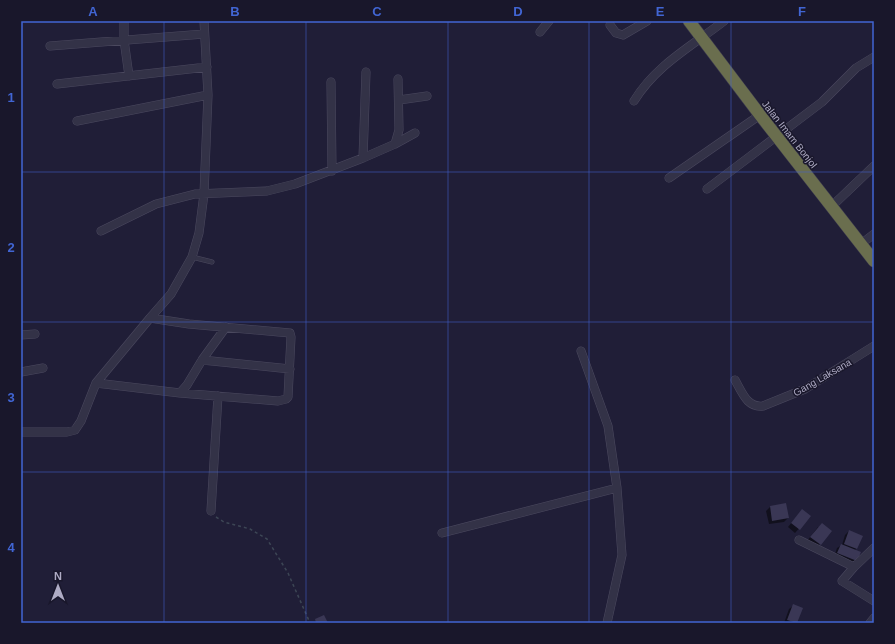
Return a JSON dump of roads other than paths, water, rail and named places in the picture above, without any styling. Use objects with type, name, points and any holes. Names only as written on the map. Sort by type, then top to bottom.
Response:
[{"type":"highway","name":"Jalan Imam Bonjol","points":[[689,21],[776,136],[874,261]]},
{"type":"street","points":[[124,21],[124,40],[129,76]]},
{"type":"street","points":[[21,432],[67,432],[76,430],[81,422],[96,383],[171,294],[192,257],[199,233],[204,194],[208,95],[204,21]]},
{"type":"street","points":[[540,32],[548,21]]},
{"type":"street","points":[[610,25],[616,33],[623,35],[647,21]]},
{"type":"street","points":[[634,101],[654,75],[668,62],[724,21]]},
{"type":"street","points":[[50,46],[204,34]]},
{"type":"street","points":[[707,189],[822,102],[856,68],[874,57]]},
{"type":"street","points":[[57,84],[207,67]]},
{"type":"street","points":[[363,158],[366,72]]},
{"type":"street","points":[[395,144],[399,130],[398,79]]},
{"type":"street","points":[[331,82],[332,171]]},
{"type":"street","points":[[76,121],[208,95]]},
{"type":"street","points":[[398,100],[426,96]]},
{"type":"street","points":[[670,178],[760,115]]},
{"type":"street","points":[[101,231],[156,204],[194,194],[267,191],[295,184],[363,158],[395,144],[415,133]]},
{"type":"street","points":[[832,206],[874,166]]},
{"type":"street","points":[[861,244],[874,234]]},
{"type":"street","points":[[96,383],[218,396],[283,400],[288,397],[290,334],[189,324],[150,318]]},
{"type":"street","points":[[180,393],[187,386],[202,360],[226,327]]},
{"type":"street","points":[[21,335],[35,334]]},
{"type":"street","name":"Gang Laksana","points":[[735,380],[752,405],[758,407],[763,406],[805,389],[874,346]]},
{"type":"street","points":[[581,351],[608,426],[616,488],[622,555],[607,623]]},
{"type":"street","points":[[202,360],[290,369]]},
{"type":"street","points":[[21,372],[43,368]]},
{"type":"street","points":[[211,511],[218,396]]},
{"type":"street","points":[[442,533],[616,488]]},
{"type":"street","points":[[799,540],[854,567]]},
{"type":"street","points":[[874,548],[842,580],[843,583],[874,601]]},
{"type":"street","points":[[870,623],[874,618]]},
{"type":"lane","points":[[192,257],[212,262]]}]
